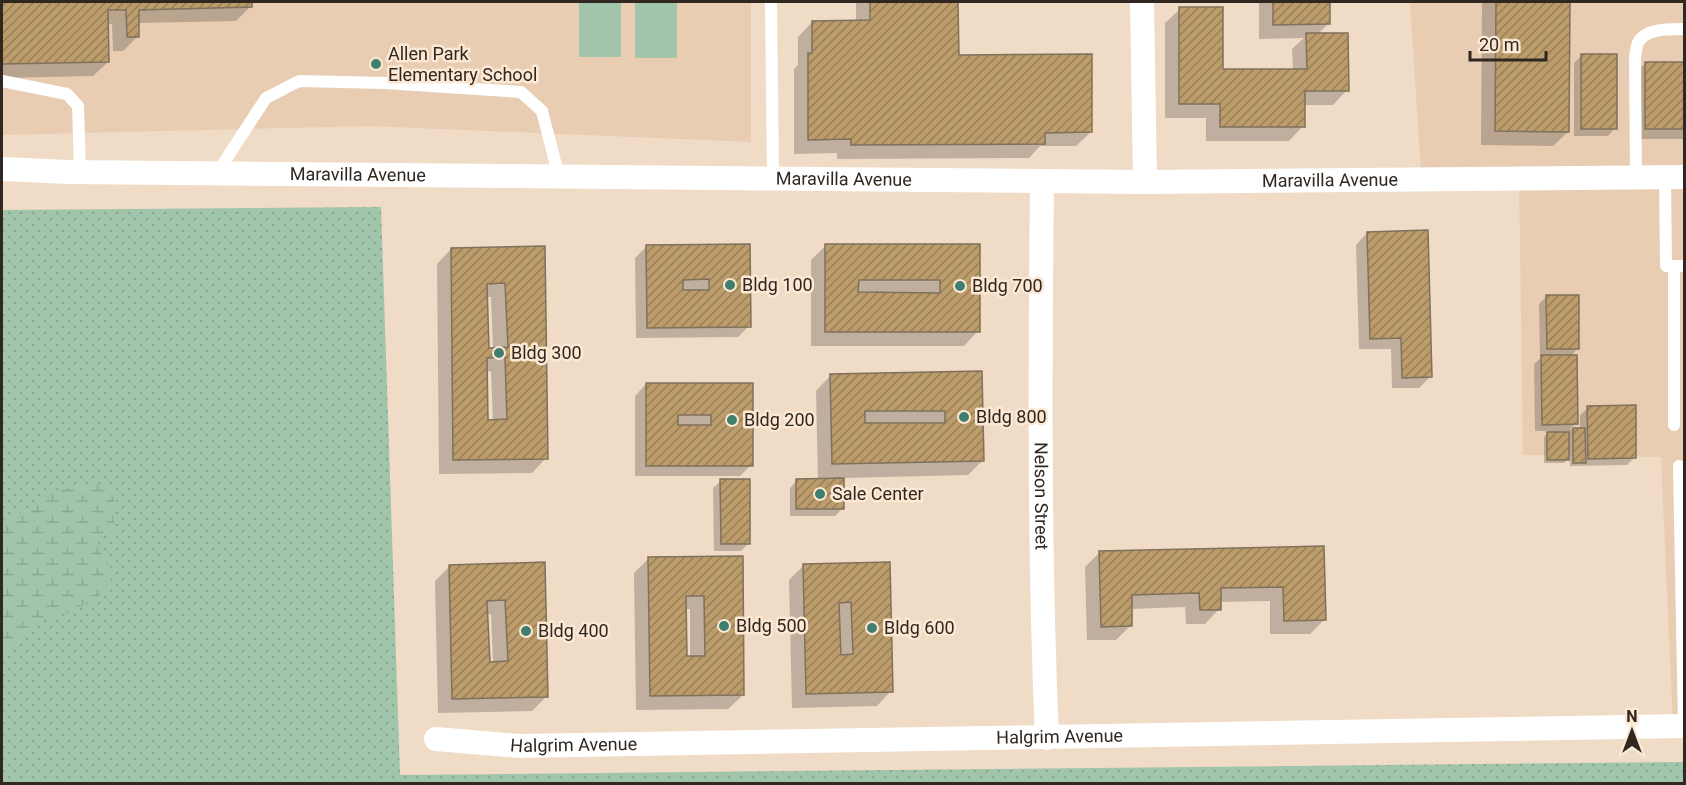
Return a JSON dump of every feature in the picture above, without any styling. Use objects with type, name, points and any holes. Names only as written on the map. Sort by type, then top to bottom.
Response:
[{"type":"street","points":[[1142,2],[1145,182]]},
{"type":"street","name":"Maravilla Avenue","points":[[2,169],[80,172],[1042,182],[1675,177]]},
{"type":"street","name":"Nelson Street","points":[[1042,182],[1041,352],[1044,663],[1047,738]]},
{"type":"street","name":"Halgrim Avenue","points":[[436,739],[520,746],[1684,726]]},
{"type":"lane","points":[[771,2],[773,178]]},
{"type":"lane","points":[[1636,177],[1635,57],[1638,41],[1645,35],[1663,30],[1684,29]]},
{"type":"lane","points":[[2,81],[67,94],[78,106],[80,172]]},
{"type":"lane","points":[[216,173],[266,98],[299,81],[385,83],[521,92],[542,111],[559,177]]},
{"type":"lane","points":[[1674,425],[1679,266],[1666,266],[1675,177]]},
{"type":"lane","points":[[1679,466],[1684,726]]},
{"type":"shaded area","name":"Allen Park Elementary School","points":[[2,2],[751,2],[751,142],[370,126],[2,135]]},
{"type":"shaded area","points":[[1410,2],[1684,2],[1684,724],[1673,725],[1661,457],[1523,455],[1519,175],[1421,173]]},
{"type":"green space","points":[[579,2],[621,2],[621,57],[579,57]]},
{"type":"green space","points":[[635,2],[677,2],[677,58],[635,58]]},
{"type":"green space","points":[[381,207],[400,775],[1684,762],[1684,784],[2,783],[2,210]]},
{"type":"green space","points":[[94,484],[108,490],[114,502],[114,531],[103,533],[98,541],[98,548],[111,568],[111,579],[101,595],[68,613],[52,616],[30,629],[12,643],[2,656],[2,524],[55,492],[72,486]]},
{"type":"building","points":[[2,2],[252,2],[252,7],[139,10],[139,37],[127,37],[126,10],[108,10],[109,62],[2,64]]},
{"type":"building","points":[[870,2],[958,2],[959,55],[1092,54],[1092,132],[1045,133],[1045,144],[851,145],[851,139],[808,140],[808,53],[812,53],[812,21],[870,20]]},
{"type":"building","points":[[1273,2],[1330,2],[1330,24],[1273,25]]},
{"type":"building","points":[[1496,2],[1570,2],[1569,132],[1495,131]]},
{"type":"building","points":[[1179,7],[1223,7],[1223,69],[1307,69],[1306,33],[1348,33],[1349,91],[1305,91],[1305,127],[1220,127],[1220,104],[1179,104]]},
{"type":"building","points":[[1581,54],[1617,54],[1617,129],[1581,129]]},
{"type":"building","points":[[1645,62],[1684,62],[1684,129],[1645,129]]},
{"type":"building","points":[[1428,230],[1432,377],[1402,378],[1401,338],[1370,339],[1367,232]]},
{"type":"building","name":"Bldg 100","points":[[750,244],[751,327],[647,328],[646,245]],"holes":[[[709,279],[709,290],[683,290],[683,280]]]},
{"type":"building","name":"Bldg 700","points":[[825,244],[980,244],[980,332],[825,332]],"holes":[[[859,280],[940,280],[940,293],[858,292]]]},
{"type":"building","name":"Bldg 300","points":[[545,246],[548,459],[453,460],[451,248]],"holes":[[[505,283],[508,347],[489,348],[487,284]],[[505,357],[507,419],[488,420],[487,358]]]},
{"type":"building","points":[[1546,295],[1579,295],[1579,349],[1547,349]]},
{"type":"building","points":[[1541,355],[1577,355],[1578,424],[1542,425]]},
{"type":"building","name":"Bldg 800","points":[[982,371],[984,461],[832,464],[830,374]],"holes":[[[865,411],[945,411],[945,423],[865,423]]]},
{"type":"building","name":"Bldg 200","points":[[646,383],[753,383],[753,466],[646,466]],"holes":[[[678,415],[711,415],[711,425],[678,425]]]},
{"type":"building","points":[[1636,405],[1636,458],[1588,459],[1587,406]]},
{"type":"building","points":[[1573,428],[1585,428],[1586,463],[1573,463]]},
{"type":"building","points":[[1547,432],[1569,432],[1569,460],[1547,460]]},
{"type":"building","name":"Sale Center","points":[[844,478],[844,509],[796,509],[796,479]]},
{"type":"building","points":[[720,479],[750,479],[750,544],[721,544]]},
{"type":"building","points":[[1324,546],[1326,620],[1284,621],[1283,587],[1221,588],[1221,610],[1200,610],[1199,593],[1132,595],[1132,626],[1101,627],[1099,551]]},
{"type":"building","name":"Bldg 500","points":[[743,556],[744,695],[650,696],[648,557]],"holes":[[[686,596],[704,596],[705,656],[687,656]]]},
{"type":"building","name":"Bldg 400","points":[[545,562],[548,697],[452,699],[449,565]],"holes":[[[505,600],[508,661],[490,662],[487,601]]]},
{"type":"building","name":"Bldg 600","points":[[890,562],[893,692],[806,694],[803,564]],"holes":[[[851,602],[853,654],[841,655],[839,603]]]},
{"type":"place","name":"Allen Park Elementary School","points":[[376,64]]},
{"type":"place","name":"Bldg 100","points":[[730,285]]},
{"type":"place","name":"Bldg 700","points":[[960,286]]},
{"type":"place","name":"Bldg 300","points":[[499,353]]},
{"type":"place","name":"Bldg 800","points":[[964,417]]},
{"type":"place","name":"Bldg 200","points":[[732,420]]},
{"type":"place","name":"Sale Center","points":[[820,494]]},
{"type":"place","name":"Bldg 500","points":[[724,626]]},
{"type":"place","name":"Bldg 600","points":[[872,628]]},
{"type":"place","name":"Bldg 400","points":[[526,631]]}]
